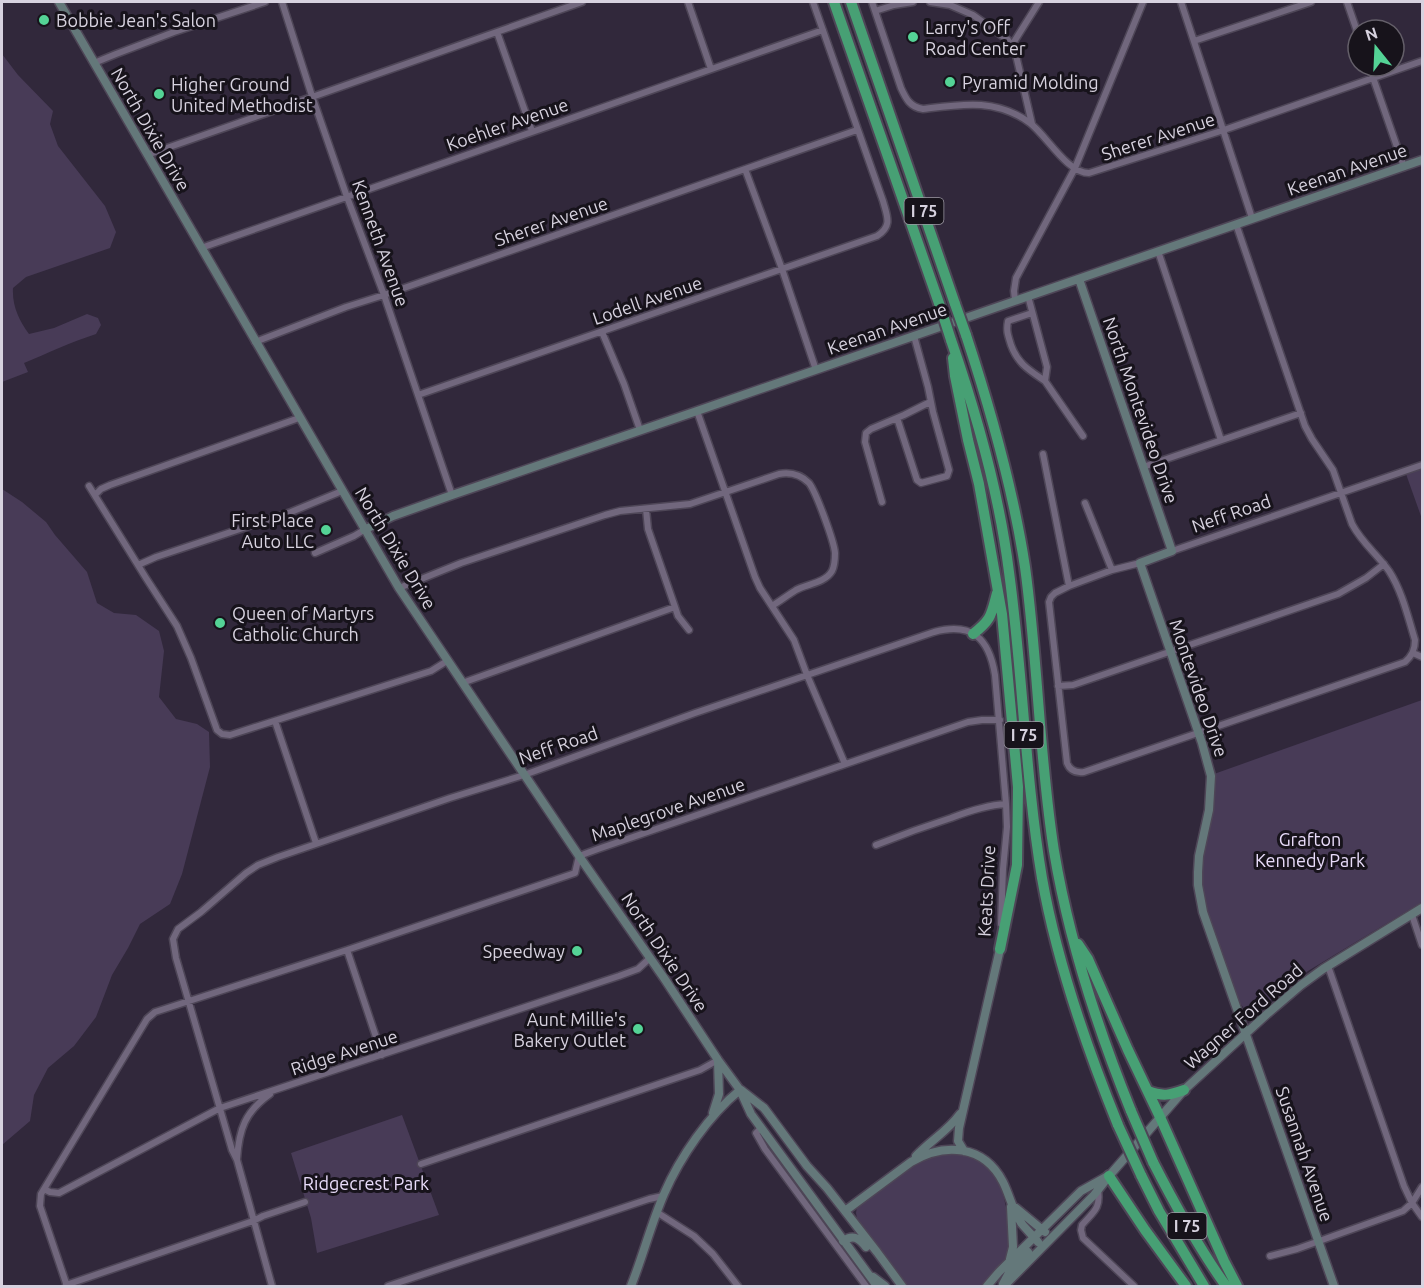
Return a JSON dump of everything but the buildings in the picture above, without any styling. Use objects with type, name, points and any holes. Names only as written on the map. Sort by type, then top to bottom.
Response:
[{"type":"highway","name":"I 75","points":[[834,2],[965,378],[989,462],[1002,529],[1015,621],[1029,786],[1039,860],[1060,959],[1089,1051],[1118,1125],[1159,1211],[1204,1287]]},
{"type":"highway","name":"I 75","points":[[851,2],[956,304],[1001,450],[1023,557],[1048,801],[1058,870],[1072,934],[1095,1017],[1131,1111],[1154,1162],[1194,1238],[1226,1287]]},
{"type":"highway","points":[[951,339],[955,376],[979,484],[998,590],[1018,787],[1017,865],[1000,949]]},
{"type":"highway","points":[[973,634],[987,623],[998,590]]},
{"type":"highway","points":[[1072,934],[1088,959],[1237,1287]]},
{"type":"highway","points":[[1148,1091],[1159,1096],[1171,1095],[1184,1090]]},
{"type":"highway","points":[[1108,1176],[1186,1287]]},
{"type":"main road","name":"North Dixie Drive","points":[[59,2],[399,588],[740,1090],[751,1114],[839,1243],[877,1287]]},
{"type":"main road","name":"Keenan Avenue","points":[[364,530],[393,516],[452,495],[1422,160]]},
{"type":"main road","name":"North Montevideo Drive","points":[[1079,279],[1172,551]]},
{"type":"main road","name":"Neff Road","points":[[1140,562],[1172,551]]},
{"type":"main road","name":"Montevideo Drive","points":[[1140,562],[1199,734],[1211,776],[1209,810],[1199,856],[1200,901],[1245,1034]]},
{"type":"main road","name":"Wagner Ford Road","points":[[1003,1287],[1098,1190],[1184,1090],[1245,1034],[1301,985],[1422,908]]},
{"type":"main road","name":"Keats Drive","points":[[964,1151],[958,1141],[962,1111],[1000,949]]},
{"type":"main road","name":"Susannah Avenue","points":[[1245,1034],[1334,1287]]},
{"type":"main road","points":[[710,1120],[719,1094],[718,1060]]},
{"type":"main road","name":"North Dixie Drive","points":[[740,1090],[764,1108],[902,1287]]},
{"type":"main road","points":[[631,1287],[672,1176],[710,1120],[724,1103],[740,1090]]},
{"type":"main road","points":[[911,1162],[927,1144],[952,1125],[962,1111]]},
{"type":"main road","points":[[761,1128],[767,1124],[785,1138]]},
{"type":"main road","points":[[845,1211],[921,1156],[938,1150],[955,1150],[984,1159],[1002,1182],[1022,1224],[1036,1240],[1011,1269],[1003,1287]]},
{"type":"main road","name":"Wagner Ford Road","points":[[987,1287],[1008,1263],[1036,1240],[1081,1191],[1108,1176]]},
{"type":"main road","points":[[1010,1200],[1044,1231],[1063,1216],[1086,1203]]},
{"type":"main road","points":[[1008,1263],[1013,1247],[1010,1200]]},
{"type":"main road","points":[[839,1243],[848,1237],[861,1240],[872,1254],[890,1270]]},
{"type":"main road","points":[[865,1271],[885,1287]]},
{"type":"street","points":[[94,63],[174,32],[264,2]]},
{"type":"street","name":"Kenneth Avenue","points":[[282,2],[312,96],[384,295],[452,495]]},
{"type":"street","points":[[147,154],[582,2]]},
{"type":"street","points":[[688,2],[711,69]]},
{"type":"street","points":[[813,2],[857,130]]},
{"type":"street","points":[[872,2],[901,88],[908,101],[923,109],[971,103],[989,105],[1014,114],[1032,124],[1075,168]]},
{"type":"street","points":[[875,11],[894,4],[913,2]]},
{"type":"street","points":[[930,2],[950,5],[973,15],[1008,40],[1015,51],[1032,124]]},
{"type":"street","points":[[1011,45],[1038,2]]},
{"type":"street","points":[[1016,300],[1014,291],[1016,278],[1075,168],[1143,2]]},
{"type":"street","points":[[1181,2],[1252,218]]},
{"type":"street","points":[[1194,41],[1311,2]]},
{"type":"street","points":[[1347,2],[1353,18]]},
{"type":"street","name":"Koehler Avenue","points":[[201,248],[823,30]]},
{"type":"street","points":[[497,32],[532,131]]},
{"type":"street","name":"Sherer Avenue","points":[[1406,67],[1422,61]]},
{"type":"street","points":[[1373,78],[1404,167]]},
{"type":"street","name":"Sherer Avenue","points":[[1075,168],[1089,173],[1224,130],[1373,78]]},
{"type":"street","name":"Sherer Avenue","points":[[255,342],[346,307],[857,130]]},
{"type":"street","name":"Lodell Avenue","points":[[418,395],[877,236],[884,231],[888,220],[857,130]]},
{"type":"street","points":[[745,169],[816,370]]},
{"type":"street","points":[[1236,224],[1305,426],[1333,470],[1356,532],[1384,564],[1396,583],[1415,640],[1415,647],[1405,662],[1084,772],[1071,770],[1067,763],[1058,686],[1073,685],[1338,594],[1366,578],[1384,564]]},
{"type":"street","points":[[1158,251],[1221,440]]},
{"type":"street","points":[[1028,296],[1047,367],[1045,381]]},
{"type":"street","points":[[1032,313],[1008,321],[1006,330],[1014,354],[1021,364],[1045,381],[1083,436]]},
{"type":"street","points":[[602,332],[640,430]]},
{"type":"street","points":[[897,418],[917,480],[921,483],[949,474],[914,336]]},
{"type":"street","points":[[882,502],[865,442],[866,433],[930,402]]},
{"type":"street","points":[[697,411],[755,578],[794,640],[845,764]]},
{"type":"street","points":[[1143,467],[1301,412]]},
{"type":"street","points":[[96,494],[110,485],[299,418]]},
{"type":"street","points":[[1043,454],[1069,586]]},
{"type":"street","name":"Neff Road","points":[[1172,551],[1422,465]]},
{"type":"street","points":[[399,588],[461,564],[605,515],[620,511],[690,504],[784,473],[805,480],[813,489],[834,549],[835,563],[828,576],[795,591],[772,606]]},
{"type":"street","points":[[89,486],[183,637],[217,730],[222,734],[230,735],[431,672],[447,661]]},
{"type":"street","points":[[138,565],[296,510],[342,491]]},
{"type":"street","points":[[1085,503],[1112,570]]},
{"type":"street","points":[[646,509],[648,529],[678,616],[689,630]]},
{"type":"street","points":[[315,553],[364,530]]},
{"type":"street","name":"Neff Road","points":[[1058,686],[1049,602],[1052,595],[1069,586],[1140,562]]},
{"type":"street","points":[[462,683],[675,607]]},
{"type":"street","name":"Neff Road","points":[[189,1001],[173,944],[174,935],[178,929],[251,869],[278,856],[524,775],[695,713],[947,629],[960,628],[973,634]]},
{"type":"street","name":"Keats Drive","points":[[973,634],[986,648],[994,667],[1000,720],[1007,826],[1000,949]]},
{"type":"street","points":[[1413,653],[1422,657]]},
{"type":"street","name":"Maplegrove Avenue","points":[[44,1190],[150,1016],[155,1012],[575,873],[579,856],[845,764],[968,722],[1000,720]]},
{"type":"street","points":[[275,721],[316,843]]},
{"type":"street","points":[[876,845],[982,808],[1006,804]]},
{"type":"street","points":[[1412,915],[1422,945]]},
{"type":"street","points":[[347,950],[382,1055]]},
{"type":"street","name":"Ridge Avenue","points":[[44,1190],[59,1193],[220,1108],[619,976],[638,969],[650,958]]},
{"type":"street","points":[[1328,966],[1404,1186],[1412,1203],[1422,1216]]},
{"type":"street","points":[[189,1001],[272,1287]]},
{"type":"street","points":[[421,1164],[700,1070],[718,1060]]},
{"type":"street","points":[[237,1160],[240,1134],[248,1115],[263,1100],[281,1088]]},
{"type":"street","points":[[1270,1256],[1297,1249],[1403,1211],[1412,1203],[1422,1187]]},
{"type":"street","points":[[44,1190],[40,1198],[40,1206],[66,1286],[305,1202]]},
{"type":"street","points":[[1098,1190],[1097,1207],[1082,1225],[1081,1234],[1134,1287]]},
{"type":"street","points":[[388,1287],[663,1196]]},
{"type":"street","points":[[658,1214],[694,1236],[713,1254],[738,1287]]},
{"type":"street","points":[[839,1243],[866,1287]]},
{"type":"green space","points":[[2,54],[18,75],[53,111],[50,124],[58,146],[105,206],[116,232],[110,248],[26,277],[13,288],[17,312],[29,334],[54,328],[87,314],[98,318],[101,325],[96,334],[24,363],[28,372],[2,382]]},
{"type":"green space","points":[[1422,468],[1422,519],[1406,474]]},
{"type":"green space","points":[[2,489],[46,522],[87,572],[97,603],[114,613],[136,615],[159,631],[164,651],[159,697],[176,719],[197,724],[209,732],[210,767],[182,874],[170,904],[140,924],[112,975],[96,1017],[74,1046],[48,1068],[34,1095],[30,1121],[2,1145]]},
{"type":"green space","name":"Grafton Kennedy Park","points":[[1422,700],[1422,902],[1308,971],[1253,1013],[1247,1012],[1239,1002],[1208,916],[1202,892],[1201,869],[1214,802],[1214,774]]},
{"type":"green space","name":"Ridgecrest Park","points":[[402,1115],[439,1215],[317,1253],[311,1218],[291,1153]]},
{"type":"green space","points":[[961,1153],[973,1158],[988,1168],[1000,1184],[1010,1226],[1010,1251],[1007,1260],[982,1286],[907,1286],[857,1218],[857,1207],[919,1162],[931,1156]]},
{"type":"place","name":"Bobbie Jean's Salon","points":[[44,20]]},
{"type":"place","name":"Larry's Off Road Center","points":[[913,37]]},
{"type":"place","name":"Pyramid Molding","points":[[950,82]]},
{"type":"place","name":"Higher Ground United Methodist","points":[[159,94]]},
{"type":"place","name":"First Place Auto LLC","points":[[326,530]]},
{"type":"place","name":"Queen of Martyrs Catholic Church","points":[[220,623]]},
{"type":"place","name":"Speedway","points":[[577,951]]},
{"type":"place","name":"Aunt Millie's Bakery Outlet","points":[[638,1029]]}]
